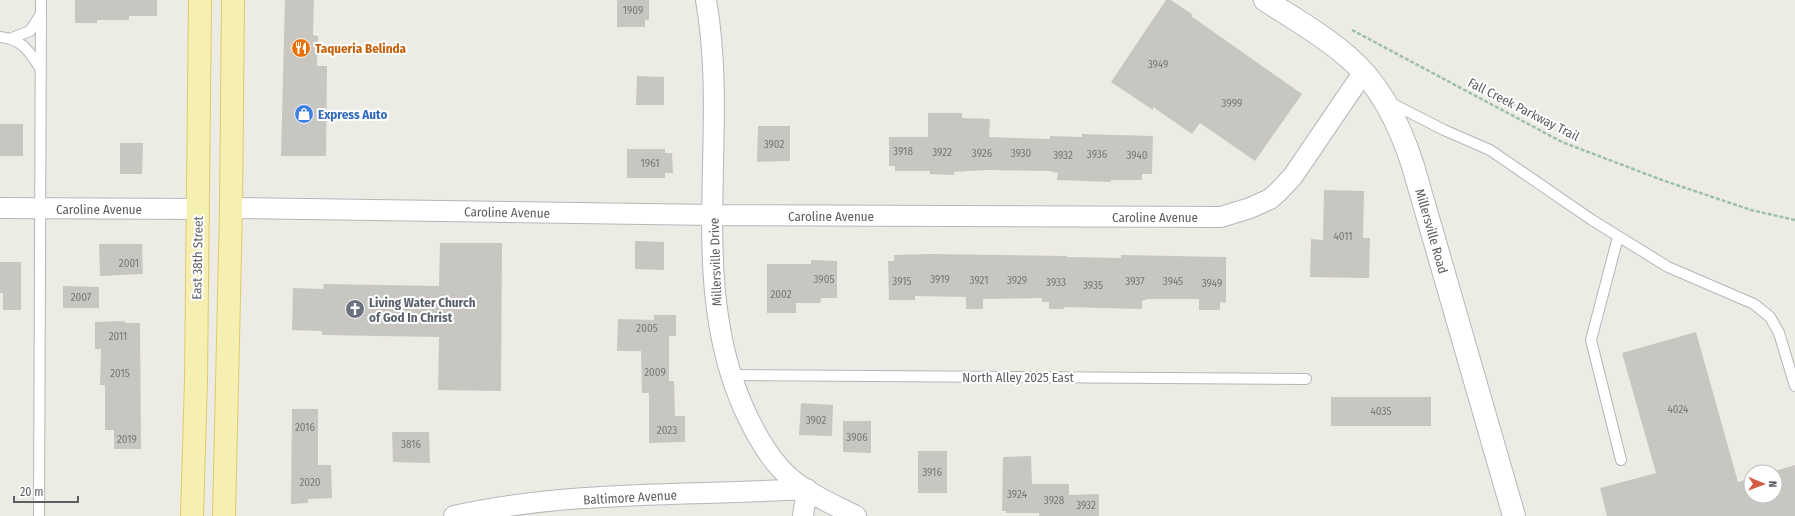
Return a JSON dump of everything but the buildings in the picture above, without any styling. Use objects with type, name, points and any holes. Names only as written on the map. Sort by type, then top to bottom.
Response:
[{"type":"main road","name":"East 38th Street","points":[[192,516],[196,380],[200,0]]},
{"type":"main road","points":[[224,516],[231,208],[233,0]]},
{"type":"street","name":"Millersville Drive","points":[[706,0],[710,26],[714,79],[714,295],[720,335],[730,375],[748,418],[771,457],[788,475],[807,489],[856,516]]},
{"type":"street","name":"Millersville Road","points":[[1265,0],[1339,49],[1363,73],[1385,100],[1405,142],[1413,166],[1514,516]]},
{"type":"street","name":"Caroline Avenue","points":[[231,208],[713,215],[1210,218],[1231,215],[1260,204],[1278,192],[1293,176],[1363,73]]},
{"type":"street","name":"Caroline Avenue","points":[[0,208],[198,209]]},
{"type":"street","name":"Baltimore Avenue","points":[[454,516],[489,508],[538,502],[807,489]]},
{"type":"street","points":[[803,516],[807,489]]},
{"type":"lane","points":[[39,516],[42,209],[40,68],[41,0]]},
{"type":"lane","points":[[0,37],[12,38],[30,31],[41,13]]},
{"type":"lane","points":[[12,38],[26,49],[40,68]]},
{"type":"lane","points":[[1385,100],[1444,130],[1490,150],[1618,237],[1668,267],[1744,299],[1770,317],[1779,334],[1795,386]]},
{"type":"lane","points":[[1618,237],[1591,340],[1621,460]]},
{"type":"lane","name":"North Alley 2025 East","points":[[730,375],[1306,379]]},
{"type":"path","name":"Fall Creek Parkway Trail","points":[[1347,27],[1562,142],[1662,180],[1751,210],[1795,220]]},
{"type":"place","name":"Taqueria Belinda","points":[[301,48]]},
{"type":"place","name":"Express Auto","points":[[304,114]]},
{"type":"place","name":"Living Water Church of God In Christ","points":[[355,309]]}]
